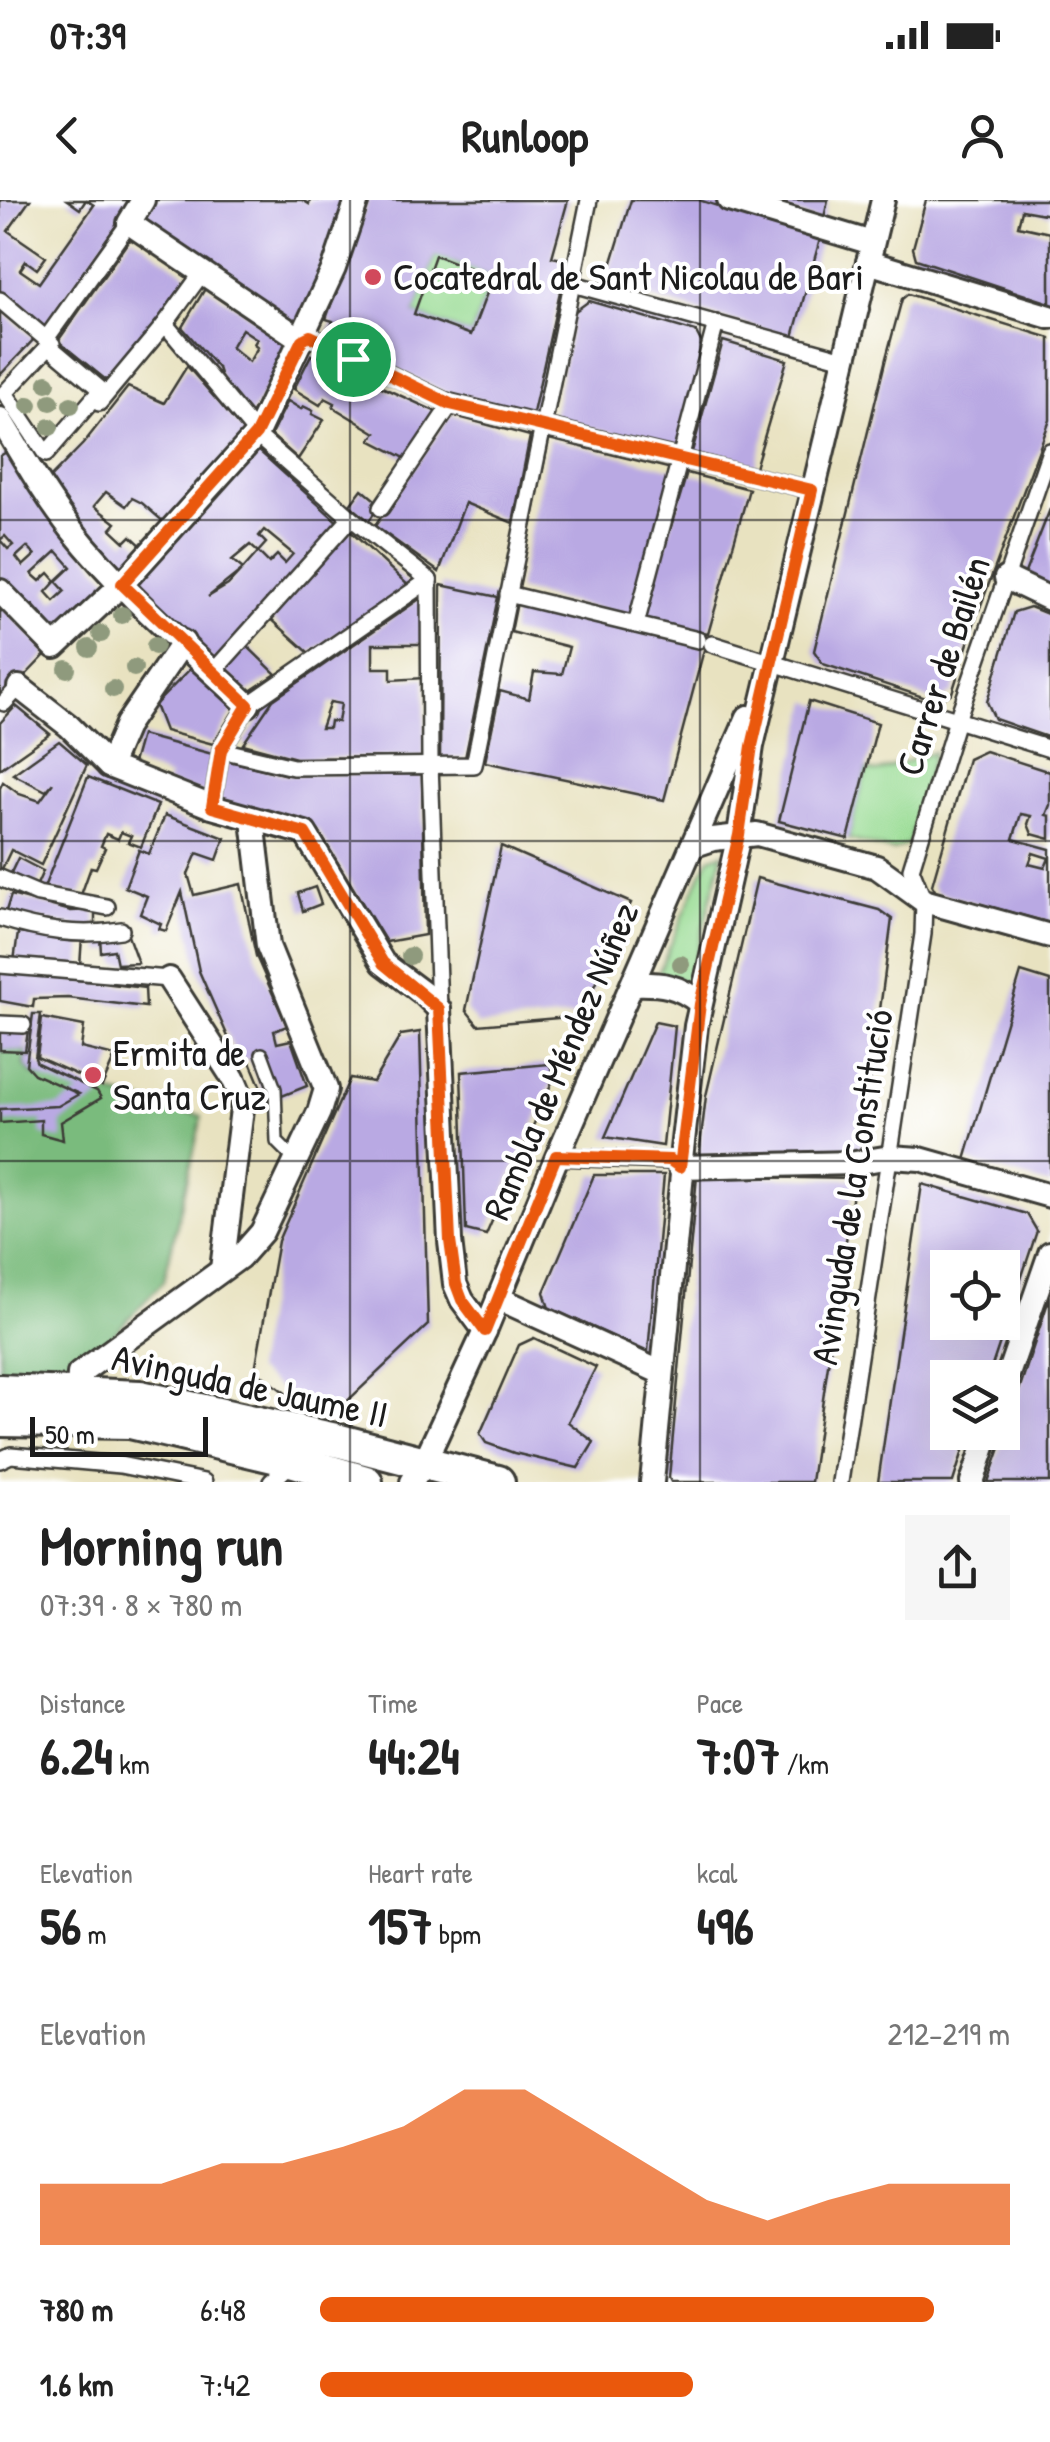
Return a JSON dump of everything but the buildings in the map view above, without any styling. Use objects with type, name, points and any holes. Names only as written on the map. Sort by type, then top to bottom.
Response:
[{"type":"main road","name":"Avinguda de Jaume II","points":[[0,1391],[140,1397],[226,1415],[418,1474],[498,1482]]},
{"type":"main road","name":"Avinguda de Jaume II","points":[[0,1420],[130,1422],[282,1471],[366,1482]]},
{"type":"street","points":[[46,339],[130,223],[142,200]]},
{"type":"street","points":[[0,591],[54,647],[122,584],[256,434],[334,268],[357,200]]},
{"type":"street","points":[[221,750],[292,768],[474,764],[589,200]]},
{"type":"street","points":[[729,200],[1050,318]]},
{"type":"street","name":"Rambla de Méndez Núñez","points":[[652,1482],[680,1167],[700,1004],[739,835],[752,746],[883,200]]},
{"type":"street","points":[[130,223],[302,340]]},
{"type":"street","points":[[37,466],[109,390],[202,273]]},
{"type":"street","points":[[573,284],[844,359]]},
{"type":"street","points":[[0,300],[109,390]]},
{"type":"street","points":[[636,624],[716,323]]},
{"type":"street","points":[[165,324],[256,434],[429,580]]},
{"type":"street","points":[[302,340],[310,336],[450,404],[812,490]]},
{"type":"street","points":[[37,466],[101,390],[49,346],[5,393],[37,466],[73,531],[122,584],[248,705]]},
{"type":"street","points":[[381,508],[450,404]]},
{"type":"street","points":[[0,418],[37,466]]},
{"type":"street","name":"Carrer de Bailén","points":[[924,901],[911,869],[957,720],[1050,451]]},
{"type":"street","points":[[213,672],[351,518]]},
{"type":"street","points":[[1006,578],[1050,599]]},
{"type":"street","points":[[212,807],[221,750],[248,705],[429,580]]},
{"type":"street","points":[[429,580],[430,764],[450,1241],[462,1300],[485,1331]]},
{"type":"street","points":[[508,594],[706,642],[1050,749]]},
{"type":"street","points":[[109,766],[128,724],[183,642]]},
{"type":"street","name":"Rambla de Méndez Núñez","points":[[418,1474],[563,1157],[771,664]]},
{"type":"street","points":[[11,695],[68,726],[109,766],[212,807],[305,833],[383,963],[439,1009]]},
{"type":"street","points":[[78,1393],[79,1374],[240,1258],[262,1232],[326,1089],[268,946],[253,820]]},
{"type":"street","points":[[692,846],[757,834],[877,867],[924,901],[1050,936]]},
{"type":"street","points":[[0,878],[38,894],[107,907]]},
{"type":"street","name":"Avinguda de la Constitució","points":[[840,1482],[923,934],[924,901]]},
{"type":"street","points":[[0,918],[44,932],[96,934],[122,930]]},
{"type":"street","points":[[0,965],[169,978],[233,1078],[243,1101],[222,1269]]},
{"type":"street","points":[[633,984],[680,988],[700,1004]]},
{"type":"street","points":[[0,1024],[23,1025]]},
{"type":"street","points":[[563,1157],[670,1160],[680,1167],[855,1163],[890,1156],[920,1159],[1050,1196]]},
{"type":"street","points":[[1013,1360],[1050,1253]]},
{"type":"street","points":[[498,1298],[662,1373]]},
{"type":"street","points":[[972,1482],[983,1450]]},
{"type":"street","points":[[0,1460],[11,1455],[135,1476],[204,1482]]},
{"type":"lane","points":[[262,1054],[275,1089],[277,1142],[296,1162]]},
{"type":"green space","points":[[435,255],[493,277],[471,335],[414,314]]},
{"type":"green space","points":[[934,752],[909,844],[893,851],[848,839],[866,770],[877,772]]},
{"type":"green space","points":[[723,853],[689,983],[658,974],[701,874],[710,858]]},
{"type":"green space","points":[[0,1049],[26,1051],[25,1066],[34,1075],[202,1116],[164,1281],[68,1383],[0,1374]]},
{"type":"place","name":"Cocatedral de Sant Nicolau de Bari","points":[[373,277]]},
{"type":"place","name":"Ermita de Santa Cruz","points":[[93,1075]]},
{"type":"route","points":[[310,336],[353,359],[450,404],[812,490],[770,662],[739,835],[700,1004],[680,1167],[670,1160],[556,1156],[485,1331],[462,1300],[456,1284],[450,1241],[439,1009],[383,963],[305,833],[212,807],[221,750],[248,705],[122,584],[256,434],[302,340],[310,336]]}]
